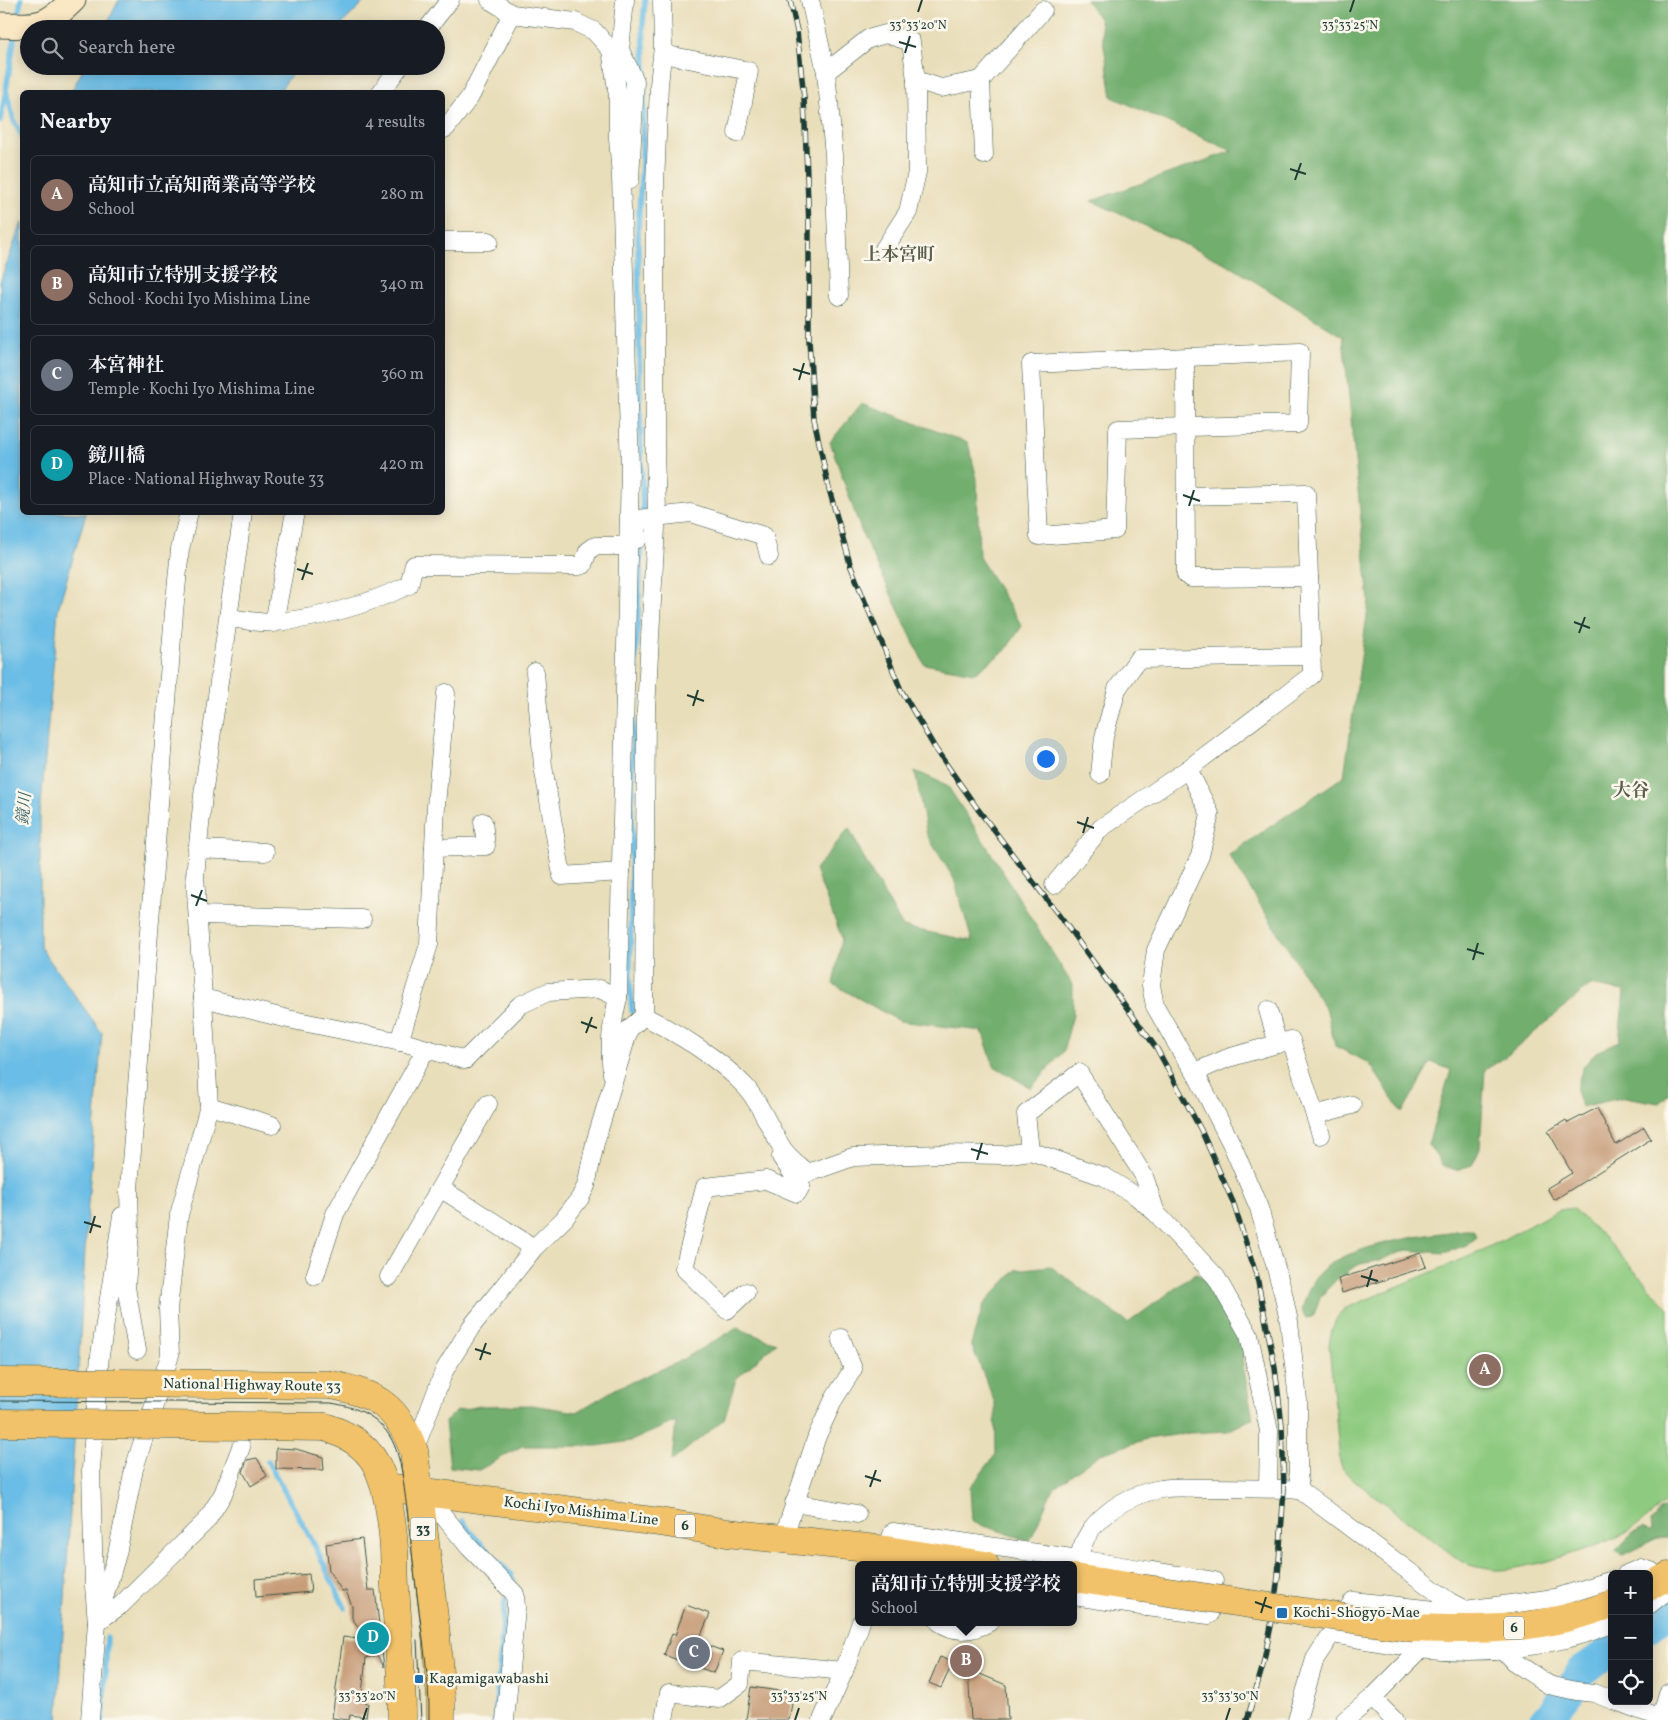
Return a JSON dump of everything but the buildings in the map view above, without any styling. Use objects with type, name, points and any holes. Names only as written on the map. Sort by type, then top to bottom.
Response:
[{"type":"main road","points":[[49,20],[57,16],[73,0]]},
{"type":"main road","points":[[0,25],[20,26]]},
{"type":"main road","name":"National Highway Route 33","points":[[0,1382],[331,1385],[355,1390],[373,1398],[392,1412],[407,1431],[414,1451],[436,1636],[441,1720]]},
{"type":"main road","name":"33","points":[[0,1423],[325,1427],[343,1433],[364,1448],[376,1464],[385,1487],[394,1548],[402,1720]]},
{"type":"main road","name":"Kochi Iyo Mishima Line","points":[[385,1487],[420,1501],[783,1539],[883,1560],[903,1561]]},
{"type":"main road","name":"6","points":[[1077,1569],[1127,1586],[1417,1638],[1474,1630],[1517,1628],[1551,1623],[1608,1605]]},
{"type":"street","points":[[433,20],[450,0]]},
{"type":"street","points":[[613,1082],[610,1051],[611,1025],[618,998],[630,468],[616,50],[625,0]]},
{"type":"street","points":[[414,1451],[444,1371],[471,1327],[534,1248],[573,1210],[583,1192],[595,1143],[629,1029],[644,1016],[646,518],[655,271],[657,84],[663,54],[662,0]]},
{"type":"street","points":[[810,0],[826,72],[834,154],[839,296]]},
{"type":"street","points":[[445,130],[470,96],[502,5],[575,22],[594,31],[616,50],[632,72],[635,81],[631,173],[621,223]]},
{"type":"street","points":[[916,80],[941,88],[981,80],[1043,10]]},
{"type":"street","points":[[826,72],[868,39],[886,34],[911,42],[916,80],[917,172],[908,212],[884,249]]},
{"type":"street","points":[[663,54],[749,71],[737,132]]},
{"type":"street","points":[[383,90],[394,75]]},
{"type":"street","points":[[981,80],[984,155]]},
{"type":"street","points":[[635,81],[657,84]]},
{"type":"street","points":[[445,241],[489,241]]},
{"type":"street","points":[[1300,352],[1298,424],[1118,429],[1115,530],[1039,536],[1031,364],[1185,358],[1300,352]]},
{"type":"street","points":[[1185,358],[1186,575],[1191,578],[1309,578]]},
{"type":"street","points":[[1054,885],[1101,828],[1188,769],[1312,675],[1306,493],[1186,496]]},
{"type":"street","points":[[646,518],[691,513],[764,536],[768,556]]},
{"type":"street","points":[[137,1350],[126,1287],[130,1230],[128,1189],[174,612],[180,548],[188,515]]},
{"type":"street","points":[[97,1622],[117,1554],[134,1469],[170,1354],[168,1309],[179,1215],[209,1106],[195,876],[203,795],[230,618],[243,515]]},
{"type":"street","points":[[274,623],[294,515]]},
{"type":"street","points":[[628,586],[646,518]]},
{"type":"street","points":[[230,618],[274,623],[332,612],[380,598],[409,585],[414,565],[580,566],[583,565],[588,551],[595,546],[628,546]]},
{"type":"street","points":[[1100,774],[1104,737],[1117,689],[1138,659],[1312,656]]},
{"type":"street","points":[[535,672],[543,766],[562,876],[621,872]]},
{"type":"street","points":[[399,1042],[429,944],[446,693]]},
{"type":"street","points":[[1188,769],[1210,814],[1200,856],[1156,950],[1151,985],[1155,1006],[1195,1072],[1233,1147],[1259,1208],[1283,1293],[1289,1322],[1298,1400],[1298,1473],[1300,1490]]},
{"type":"street","points":[[434,848],[486,846],[483,822]]},
{"type":"street","points":[[197,849],[265,852]]},
{"type":"street","points":[[198,915],[362,919]]},
{"type":"street","points":[[203,998],[297,1021],[399,1042],[465,1060],[520,1005],[548,992],[600,990],[618,998]]},
{"type":"street","points":[[1268,1010],[1278,1044]]},
{"type":"street","points":[[644,1016],[674,1031],[703,1050],[745,1087],[758,1105],[784,1150],[808,1173],[852,1157],[941,1154],[1004,1155],[1030,1151],[1105,1177],[1136,1196],[1156,1213],[1216,1278],[1250,1335],[1269,1431],[1268,1488]]},
{"type":"street","points":[[1195,1072],[1228,1058],[1291,1040],[1321,1135]]},
{"type":"street","points":[[315,1276],[335,1214],[426,1049]]},
{"type":"street","points":[[1030,1151],[1026,1114],[1079,1073],[1144,1176],[1156,1213]]},
{"type":"street","points":[[389,1277],[488,1104]]},
{"type":"street","points":[[746,1292],[727,1310],[684,1268],[705,1187],[766,1180],[796,1193],[801,1186],[756,1121],[758,1105]]},
{"type":"street","points":[[1315,1115],[1352,1105]]},
{"type":"street","points":[[209,1106],[272,1126]]},
{"type":"street","points":[[440,1188],[534,1248]]},
{"type":"street","points":[[90,1720],[97,1622],[94,1586],[91,1469],[100,1355],[119,1227],[128,1189]]},
{"type":"street","points":[[783,1539],[817,1436],[834,1399],[854,1370],[842,1338]]},
{"type":"street","points":[[97,1622],[122,1605],[207,1520],[223,1494],[241,1447]]},
{"type":"street","points":[[1077,1565],[1081,1549],[1094,1527],[1108,1511],[1128,1498],[1162,1489],[1268,1488],[1300,1490],[1450,1602],[1465,1610]]},
{"type":"street","points":[[420,1501],[431,1510],[441,1513],[469,1547],[515,1594],[516,1608],[506,1720]]},
{"type":"street","points":[[794,1503],[858,1514]]},
{"type":"street","points":[[883,1560],[893,1532],[1036,1561]]},
{"type":"street","points":[[1077,1569],[1152,1571],[1214,1581]]},
{"type":"street","points":[[1147,1607],[1152,1571]]},
{"type":"street","points":[[1653,1576],[1658,1589]]},
{"type":"street","points":[[1297,1720],[1315,1659],[1353,1601],[1443,1611],[1465,1610],[1555,1598],[1608,1581]]},
{"type":"street","points":[[1077,1596],[1208,1615]]},
{"type":"street","points":[[1332,1634],[1417,1638],[1460,1651],[1502,1649],[1549,1642],[1608,1625]]},
{"type":"street","points":[[822,1720],[844,1670],[860,1626]]},
{"type":"street","points":[[945,1626],[960,1631],[976,1629],[982,1626]]},
{"type":"street","points":[[1345,1720],[1372,1698],[1417,1638]]},
{"type":"street","points":[[1502,1649],[1513,1661],[1549,1685],[1594,1693],[1608,1698]]},
{"type":"street","points":[[664,1720],[669,1694],[720,1699],[740,1684],[742,1661],[844,1670]]},
{"type":"street","points":[[1626,1705],[1660,1719],[1668,1693]]},
{"type":"street","points":[[1372,1698],[1394,1720]]},
{"type":"green space","points":[[1086,0],[1668,0],[1668,1095],[1659,1103],[1625,1097],[1581,1107],[1576,1090],[1583,1067],[1596,1052],[1619,1042],[1624,991],[1590,985],[1507,1056],[1485,1070],[1480,1148],[1472,1165],[1456,1170],[1442,1165],[1428,1144],[1451,1070],[1431,1062],[1402,1113],[1369,1063],[1335,1046],[1327,1011],[1229,855],[1344,776],[1369,602],[1343,337],[1227,264],[1092,201],[1232,151],[1112,97],[1100,20]]},
{"type":"green space","points":[[862,403],[968,443],[977,479],[979,557],[1022,626],[1005,651],[974,673],[924,664],[862,533],[830,442]]},
{"type":"green space","points":[[915,771],[947,785],[1073,986],[1073,1015],[1063,1052],[1031,1088],[994,1066],[982,1031],[899,1021],[833,984],[842,938],[815,870],[849,828],[869,868],[903,927],[972,941],[954,879],[927,835]]},
{"type":"green space","points":[[1572,1208],[1604,1237],[1668,1308],[1668,1501],[1628,1532],[1582,1550],[1543,1562],[1509,1569],[1496,1570],[1474,1566],[1462,1562],[1351,1478],[1343,1469],[1340,1462],[1329,1345],[1332,1330],[1335,1321],[1344,1309],[1477,1253],[1559,1210]]},
{"type":"green space","points":[[1473,1230],[1477,1237],[1467,1245],[1444,1253],[1406,1250],[1377,1261],[1360,1264],[1349,1270],[1347,1274],[1341,1275],[1320,1297],[1313,1317],[1306,1318],[1302,1311],[1308,1290],[1319,1273],[1332,1263],[1348,1255],[1388,1242]]},
{"type":"green space","points":[[1050,1266],[1128,1323],[1196,1273],[1236,1305],[1249,1335],[1242,1360],[1253,1418],[1228,1431],[1189,1433],[1147,1439],[1100,1454],[1053,1488],[1030,1541],[972,1522],[970,1488],[996,1454],[995,1403],[971,1344],[984,1304],[1016,1270]]},
{"type":"green space","points":[[737,1328],[776,1343],[736,1379],[724,1419],[672,1461],[676,1421],[631,1441],[597,1446],[522,1446],[479,1470],[450,1467],[445,1422],[456,1411],[480,1406],[531,1405],[577,1412],[617,1388],[676,1363]]},
{"type":"green space","points":[[1668,1507],[1668,1538],[1657,1538],[1623,1555],[1615,1551],[1632,1534],[1643,1528],[1649,1531],[1652,1530],[1651,1522],[1660,1511]]},
{"type":"water","points":[[119,0],[366,0],[346,20],[109,20]]},
{"type":"water","points":[[80,75],[291,75],[280,90],[72,90]]},
{"type":"water","name":"鏡川","points":[[20,227],[20,515],[85,515],[58,609],[40,816],[40,947],[102,1033],[87,1216],[58,1720],[0,1720],[0,282]]},
{"type":"waterway","points":[[19,11],[21,0]]},
{"type":"waterway","points":[[643,515],[638,227],[642,164],[645,65],[643,24],[645,0]]},
{"type":"waterway","points":[[15,35],[6,90],[14,121],[20,132]]},
{"type":"waterway","points":[[0,121],[6,92]]},
{"type":"waterway","points":[[632,1011],[630,983],[633,702],[642,539]]},
{"type":"waterway","points":[[268,1462],[314,1544],[345,1608]]},
{"type":"waterway","points":[[463,1521],[471,1533],[511,1575],[514,1582]]},
{"type":"waterway","points":[[495,1720],[505,1599]]},
{"type":"waterway","points":[[1653,1623],[1668,1614]]},
{"type":"waterway","points":[[103,1720],[107,1638]]},
{"type":"waterway","points":[[1546,1720],[1566,1696],[1582,1671],[1608,1654]]},
{"type":"tram line","points":[[0,1401],[331,1403],[355,1409],[375,1420],[392,1440],[401,1468],[425,1658],[429,1720]]},
{"type":"tram line","points":[[417,1640],[421,1720]]},
{"type":"railway","points":[[790,0],[797,31],[804,98],[809,228],[809,340],[814,419],[829,489],[851,567],[901,690],[935,748],[977,808],[1157,1049],[1201,1130],[1233,1202],[1257,1277],[1275,1368],[1282,1425],[1284,1489],[1278,1576],[1273,1616],[1263,1665],[1247,1720]]},
{"type":"place","name":"高知市立高知商業高等学校","points":[[1485,1370]]},
{"type":"place","name":"Kōchi-Shōgyō-Mae","points":[[1282,1613]]},
{"type":"place","name":"鏡川橋","points":[[373,1638]]},
{"type":"place","name":"本宮神社","points":[[694,1653]]},
{"type":"place","name":"高知市立特別支援学校","points":[[966,1661]]},
{"type":"place","name":"Kagamigawabashi","points":[[419,1679]]},
{"type":"district","name":"上本宮町","points":[[899,255]]},
{"type":"district","name":"大谷","points":[[1631,791]]}]
